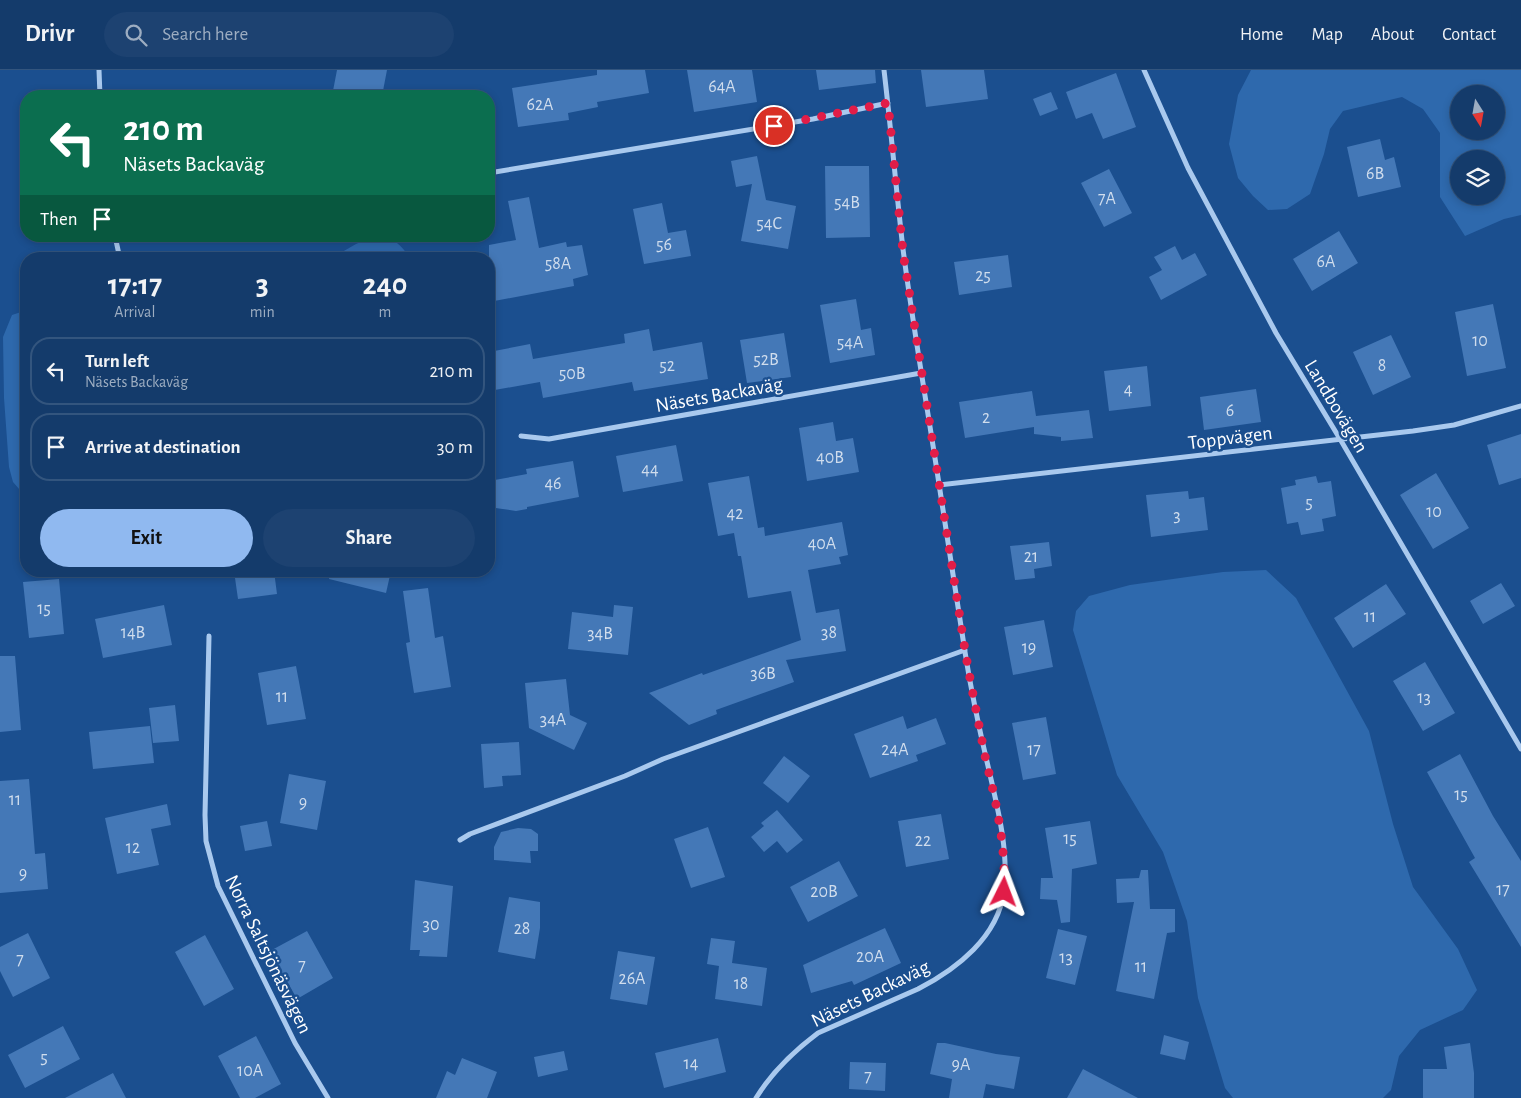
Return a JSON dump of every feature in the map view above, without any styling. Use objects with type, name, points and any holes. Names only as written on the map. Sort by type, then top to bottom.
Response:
[{"type":"street","points":[[99,70],[100,90]]},
{"type":"street","name":"Näsets Backaväg","points":[[756,1098],[782,1065],[805,1042],[818,1033],[918,989],[934,981],[952,968],[974,949],[988,933],[998,912],[1004,892],[1004,844],[975,708],[965,650],[903,252],[884,70]]},
{"type":"street","name":"Landbovägen","points":[[1144,70],[1188,168],[1276,333],[1521,749]]},
{"type":"street","points":[[495,172],[813,119],[888,103]]},
{"type":"street","name":"Näsets Backaväg","points":[[521,436],[549,439],[921,373]]},
{"type":"street","name":"Toppvägen","points":[[940,486],[1413,431],[1454,425],[1521,406]]},
{"type":"street","name":"Norra Saltsjönäsvägen","points":[[210,636],[205,815],[206,841],[212,867],[227,908],[295,1043],[328,1098]]},
{"type":"street","points":[[460,840],[470,834],[664,759],[965,650]]},
{"type":"shaded area","points":[[1251,70],[1521,70],[1521,215],[1504,219],[1465,236],[1440,197],[1440,133],[1423,109],[1402,97],[1343,111],[1330,129],[1324,154],[1310,194],[1287,209],[1268,210],[1253,196],[1238,178],[1229,144],[1238,95]]},
{"type":"shaded area","points":[[361,242],[396,242],[405,252],[342,252]]},
{"type":"shaded area","points":[[20,312],[20,490],[13,482],[9,467],[4,398],[3,337],[12,315]]},
{"type":"shaded area","points":[[1266,570],[1296,598],[1369,731],[1393,824],[1413,887],[1458,949],[1477,990],[1463,1010],[1420,1030],[1399,1056],[1391,1090],[1383,1098],[1233,1098],[1225,1088],[1198,998],[1187,921],[1163,852],[1117,775],[1073,630],[1076,611],[1089,596],[1130,585],[1223,572]]},
{"type":"building","points":[[337,70],[387,70],[383,90],[333,90]]},
{"type":"building","points":[[597,70],[645,70],[649,93],[597,102],[598,107],[568,113],[569,120],[518,127],[512,88],[597,75]]},
{"type":"building","points":[[687,70],[752,70],[757,102],[694,112]]},
{"type":"building","points":[[816,70],[875,70],[876,83],[819,90]]},
{"type":"building","points":[[921,70],[984,70],[988,99],[926,107]]},
{"type":"building","points":[[1116,73],[1136,127],[1103,139],[1092,113],[1076,119],[1066,92]]},
{"type":"building","points":[[1051,92],[1058,109],[1040,116],[1033,99]]},
{"type":"building","points":[[1380,139],[1385,160],[1394,157],[1401,187],[1358,197],[1347,147]]},
{"type":"building","points":[[757,156],[766,200],[796,206],[788,249],[741,241],[752,184],[736,187],[731,161]]},
{"type":"building","points":[[825,166],[869,166],[870,237],[826,238]]},
{"type":"building","points":[[1109,169],[1132,213],[1104,227],[1081,183]]},
{"type":"building","points":[[529,197],[539,248],[566,242],[567,247],[582,245],[588,275],[573,279],[574,286],[495,301],[495,252],[489,252],[489,245],[516,240],[508,201]]},
{"type":"building","points":[[662,203],[668,233],[686,230],[691,256],[644,264],[633,209]]},
{"type":"building","points":[[1339,231],[1358,263],[1312,291],[1293,259]]},
{"type":"building","points":[[1175,246],[1182,260],[1195,253],[1207,275],[1161,300],[1149,277],[1162,270],[1154,257]]},
{"type":"building","points":[[1008,255],[1012,287],[959,295],[954,262]]},
{"type":"building","points":[[856,299],[861,330],[871,328],[875,355],[830,363],[820,305]]},
{"type":"building","points":[[1493,304],[1506,368],[1467,376],[1455,312]]},
{"type":"building","points":[[649,329],[653,351],[702,342],[708,379],[634,391],[632,382],[543,398],[540,382],[495,390],[495,351],[530,344],[533,359],[625,343],[624,334]]},
{"type":"building","points":[[784,333],[791,377],[747,383],[740,340]]},
{"type":"building","points":[[1391,335],[1411,377],[1373,395],[1353,352]]},
{"type":"building","points":[[1147,366],[1151,406],[1109,411],[1104,371]]},
{"type":"building","points":[[1256,389],[1261,422],[1204,430],[1200,397]]},
{"type":"building","points":[[1032,391],[1036,416],[1089,410],[1093,438],[1061,441],[1061,437],[1034,434],[1034,427],[965,438],[959,402]]},
{"type":"building","points":[[833,422],[836,441],[853,438],[859,472],[807,481],[799,428]]},
{"type":"building","points":[[1521,434],[1521,478],[1499,485],[1487,445]]},
{"type":"building","points":[[676,445],[683,481],[623,492],[616,456]]},
{"type":"building","points":[[573,461],[579,497],[527,507],[527,509],[516,511],[495,508],[495,480],[527,474],[526,469]]},
{"type":"building","points":[[1436,473],[1469,528],[1433,549],[1400,495]]},
{"type":"building","points":[[749,476],[758,528],[764,527],[765,536],[842,522],[848,555],[839,557],[841,564],[808,570],[816,613],[839,609],[846,651],[786,660],[794,682],[716,710],[717,714],[689,725],[649,693],[801,640],[791,591],[748,598],[741,556],[738,556],[734,533],[718,536],[708,483]]},
{"type":"building","points":[[1316,476],[1318,483],[1331,481],[1336,516],[1322,519],[1324,531],[1301,535],[1298,522],[1287,524],[1281,488],[1296,485],[1295,480]]},
{"type":"building","points":[[1188,491],[1189,499],[1204,497],[1208,530],[1151,537],[1146,495]]},
{"type":"building","points":[[1049,542],[1052,566],[1034,569],[1035,578],[1015,580],[1010,546]]},
{"type":"building","points":[[235,577],[275,577],[277,594],[238,599]]},
{"type":"building","points":[[329,577],[390,577],[386,593],[329,579]]},
{"type":"building","points":[[59,579],[64,634],[29,638],[23,582]]},
{"type":"building","points":[[1501,583],[1515,606],[1483,624],[1470,601]]},
{"type":"building","points":[[1386,584],[1406,614],[1353,648],[1334,618]]},
{"type":"building","points":[[428,588],[435,638],[443,636],[451,687],[414,693],[406,643],[410,642],[403,591]]},
{"type":"building","points":[[164,605],[172,645],[103,658],[95,619]]},
{"type":"building","points":[[614,605],[633,607],[628,655],[568,649],[572,612],[613,617]]},
{"type":"building","points":[[1044,620],[1053,667],[1013,675],[1004,627]]},
{"type":"building","points":[[0,656],[15,656],[21,730],[0,732]]},
{"type":"building","points":[[1425,662],[1455,713],[1423,731],[1393,681]]},
{"type":"building","points":[[296,666],[306,719],[267,725],[258,673]]},
{"type":"building","points":[[566,679],[570,715],[587,723],[574,750],[529,728],[525,683]]},
{"type":"building","points":[[175,705],[179,741],[153,743],[149,708]]},
{"type":"building","points":[[903,716],[907,729],[936,718],[946,744],[916,755],[918,761],[870,778],[854,734]]},
{"type":"building","points":[[1046,717],[1056,774],[1023,780],[1012,723]]},
{"type":"building","points":[[150,726],[154,763],[93,769],[89,732]]},
{"type":"building","points":[[519,742],[521,775],[502,776],[503,786],[484,788],[481,744]]},
{"type":"building","points":[[1460,754],[1493,816],[1521,861],[1521,947],[1469,862],[1475,858],[1427,772]]},
{"type":"building","points":[[784,756],[810,776],[788,803],[763,783]]},
{"type":"building","points":[[289,774],[326,781],[317,830],[280,823]]},
{"type":"building","points":[[29,779],[35,854],[45,853],[48,889],[0,893],[0,781]]},
{"type":"building","points":[[167,804],[171,825],[151,829],[159,865],[117,874],[105,818]]},
{"type":"building","points":[[777,810],[803,840],[787,853],[777,841],[764,852],[751,837],[764,826],[761,823]]},
{"type":"building","points":[[941,814],[949,859],[906,867],[898,821]]},
{"type":"building","points":[[267,821],[272,846],[245,851],[240,826]]},
{"type":"building","points":[[1090,821],[1097,864],[1072,869],[1070,922],[1061,923],[1057,900],[1040,899],[1041,878],[1053,878],[1045,828]]},
{"type":"building","points":[[708,827],[725,877],[691,888],[674,839]]},
{"type":"building","points":[[518,828],[531,829],[538,834],[538,851],[530,851],[531,863],[494,860],[494,847],[501,832]]},
{"type":"building","points":[[839,861],[858,896],[808,922],[790,887]]},
{"type":"building","points":[[1141,870],[1148,870],[1150,909],[1175,909],[1175,932],[1167,933],[1154,999],[1116,991],[1134,902],[1117,903],[1116,879],[1139,878]]},
{"type":"building","points":[[415,880],[453,886],[447,957],[419,956],[420,950],[410,950]]},
{"type":"building","points":[[509,897],[540,902],[540,928],[535,959],[498,952]]},
{"type":"building","points":[[885,928],[901,963],[854,985],[852,981],[811,993],[803,965]]},
{"type":"building","points":[[1058,929],[1087,936],[1075,985],[1046,978]]},
{"type":"building","points":[[307,931],[333,978],[297,999],[270,951]]},
{"type":"building","points":[[28,933],[50,978],[13,997],[0,971],[0,947]]},
{"type":"building","points":[[205,935],[234,989],[204,1006],[175,952]]},
{"type":"building","points":[[711,938],[735,941],[732,963],[767,968],[762,1006],[715,999],[719,966],[707,964]]},
{"type":"building","points":[[618,951],[655,957],[647,1005],[610,999]]},
{"type":"building","points":[[63,1026],[80,1059],[25,1088],[8,1055]]},
{"type":"building","points":[[1164,1035],[1189,1042],[1185,1060],[1160,1054]]},
{"type":"building","points":[[256,1036],[281,1084],[255,1098],[240,1098],[218,1056]]},
{"type":"building","points":[[718,1038],[726,1072],[664,1088],[655,1053]]},
{"type":"building","points":[[937,1043],[1020,1057],[1014,1089],[986,1084],[983,1098],[949,1098],[952,1079],[930,1074]]},
{"type":"building","points":[[1470,1043],[1474,1073],[1474,1098],[1423,1098],[1423,1069],[1447,1069],[1444,1047]]},
{"type":"building","points":[[564,1051],[568,1070],[538,1077],[534,1057]]},
{"type":"building","points":[[462,1058],[497,1072],[487,1098],[436,1098],[447,1071],[455,1075]]},
{"type":"building","points":[[850,1062],[886,1063],[885,1091],[849,1089]]},
{"type":"building","points":[[1083,1069],[1138,1098],[1067,1098]]},
{"type":"building","points":[[113,1073],[126,1098],[65,1098]]},
{"type":"route","points":[[774,126],[888,103],[903,252],[921,373],[975,708],[1004,844],[1004,892]]}]
